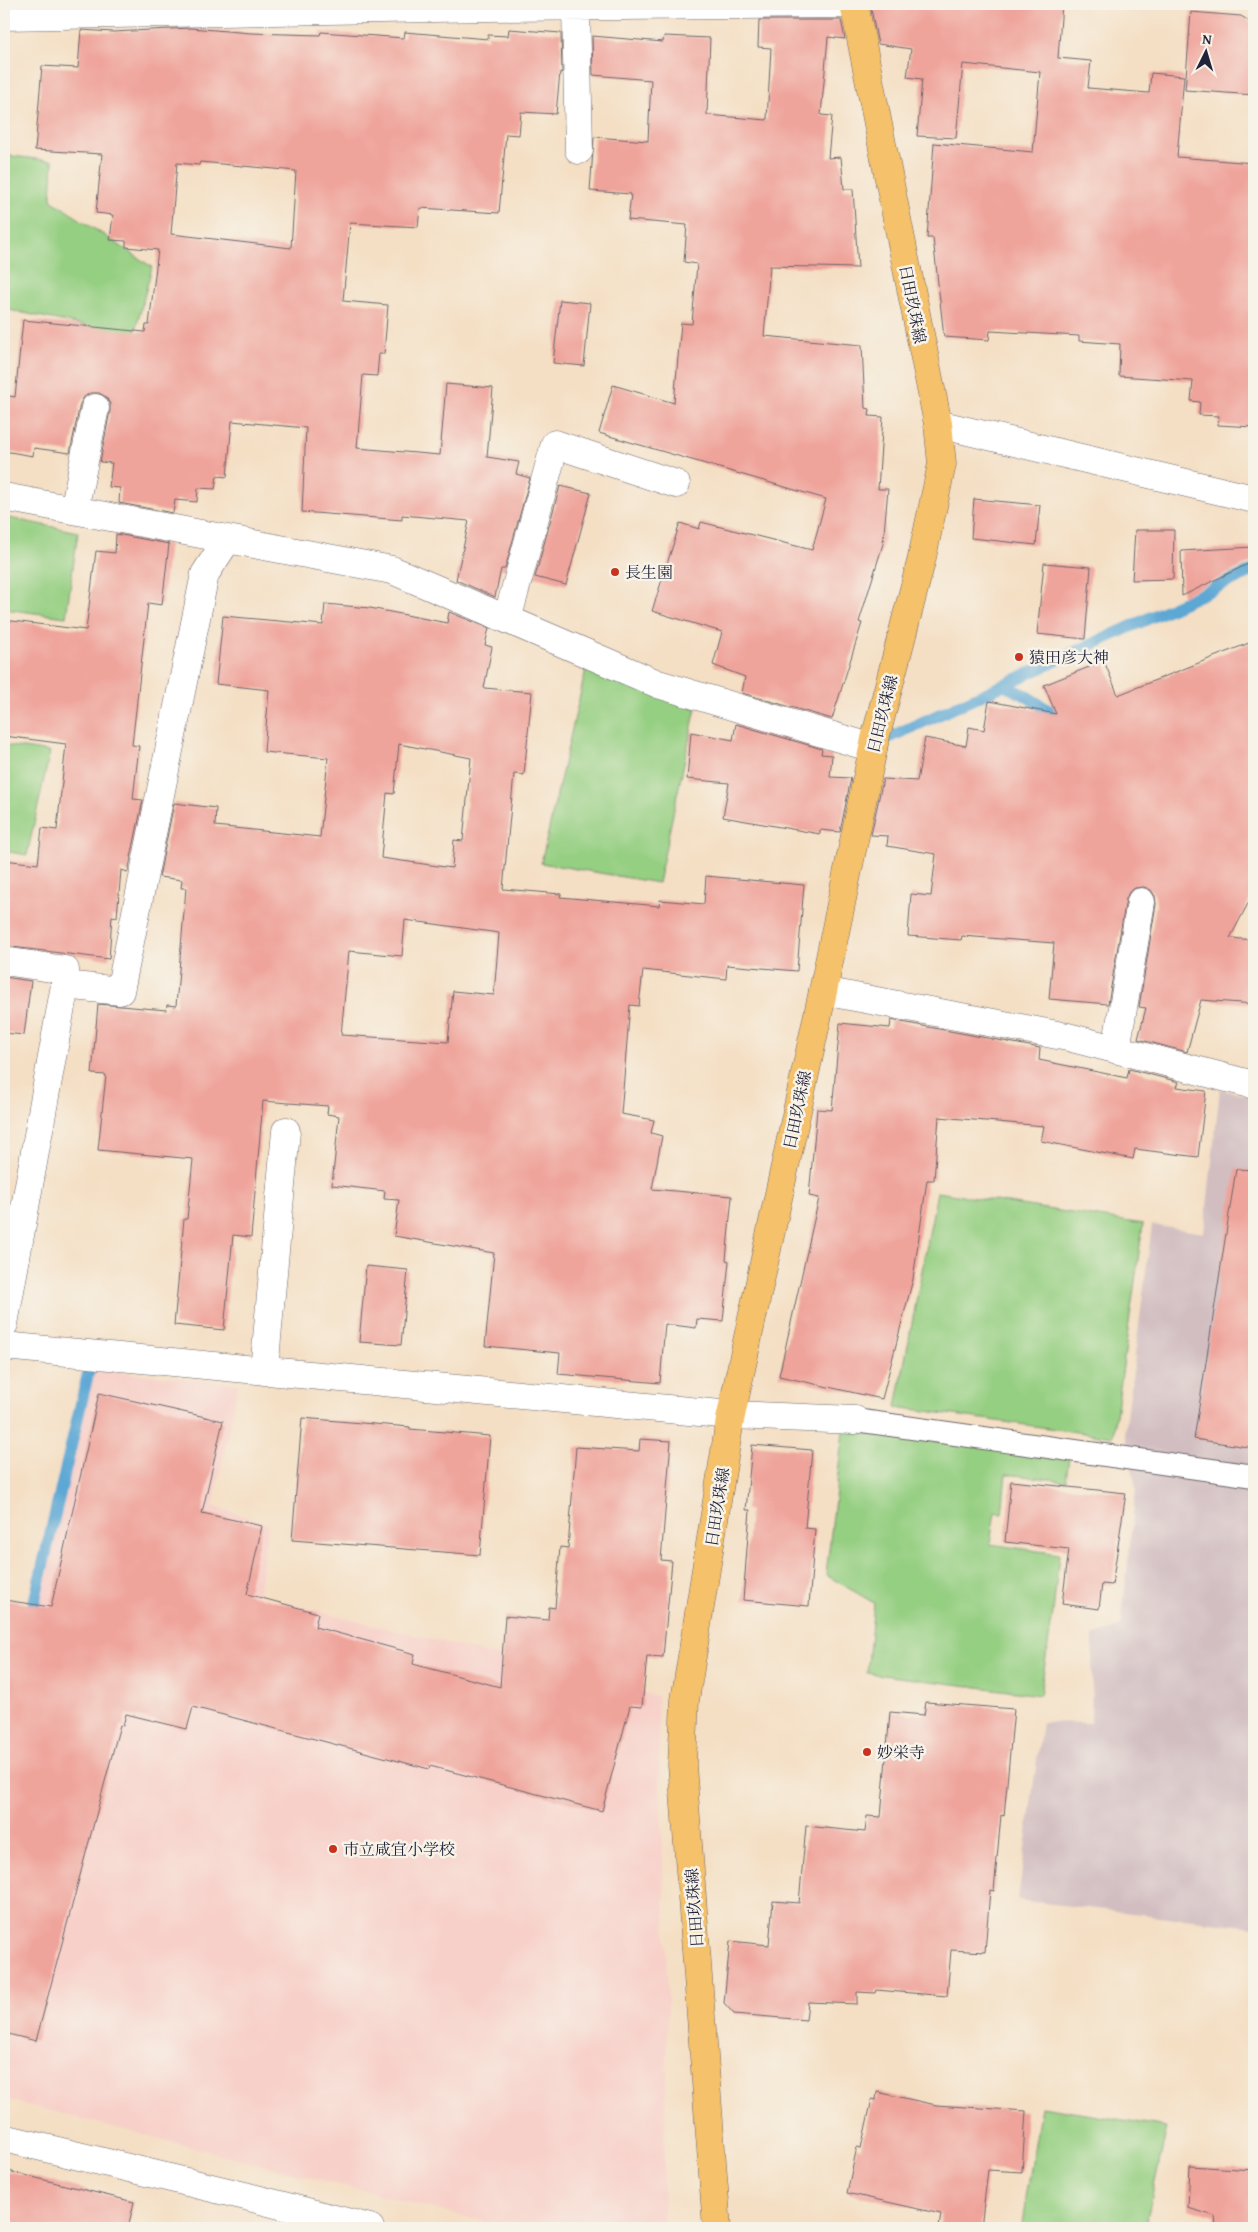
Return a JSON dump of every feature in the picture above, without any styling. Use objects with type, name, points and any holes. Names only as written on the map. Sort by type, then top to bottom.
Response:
[{"type":"main road","name":"日田玖珠線","points":[[717,2228],[682,1765],[685,1700],[731,1416],[823,991],[873,748],[921,562],[942,464],[938,424],[854,4]]},
{"type":"street","points":[[4,16],[259,7],[854,4]]},
{"type":"street","points":[[576,6],[579,150]]},
{"type":"street","points":[[74,510],[95,408]]},
{"type":"street","points":[[938,424],[1254,500]]},
{"type":"street","points":[[508,616],[555,444],[676,484]]},
{"type":"street","points":[[4,497],[392,570],[658,684],[873,748]]},
{"type":"street","points":[[64,985],[120,991],[205,574],[227,540]]},
{"type":"street","points":[[1116,1049],[1141,902]]},
{"type":"street","points":[[4,961],[65,970],[64,985],[4,1324]]},
{"type":"street","points":[[823,991],[1068,1037],[1254,1085]]},
{"type":"street","points":[[264,1371],[286,1131]]},
{"type":"street","points":[[4,1346],[731,1416],[855,1420]]},
{"type":"street","points":[[4,2138],[301,2219],[370,2228]]},
{"type":"lane","points":[[855,1420],[1254,1476]]},
{"type":"shaded area","points":[[1220,1089],[1254,1097],[1254,1927],[1018,1900],[1042,1722],[1091,1723],[1093,1636],[1121,1626],[1136,1489],[1125,1432],[1152,1225],[1204,1233]]},
{"type":"shaded area","name":"市立咸宜小学校","points":[[90,1369],[238,1384],[213,1506],[268,1524],[258,1596],[657,1696],[668,2002],[663,2228],[509,2228],[4,2099],[4,1628],[22,1631],[67,1486]]},
{"type":"green space","points":[[4,155],[53,161],[51,200],[152,267],[134,336],[9,310],[4,329]]},
{"type":"green space","points":[[4,517],[78,532],[66,617],[4,609]]},
{"type":"green space","points":[[586,669],[696,708],[658,883],[541,863]]},
{"type":"green space","points":[[4,745],[50,752],[27,855],[4,851]]},
{"type":"green space","points":[[937,1192],[1143,1224],[1113,1437],[896,1407]]},
{"type":"green space","points":[[843,1431],[1069,1457],[1066,1481],[1006,1474],[1002,1514],[995,1512],[990,1544],[1059,1554],[1053,1613],[1040,1695],[867,1673],[874,1603],[826,1575]]},
{"type":"green space","points":[[1041,2107],[1167,2127],[1145,2228],[1021,2228]]},
{"type":"building","points":[[870,4],[1062,4],[1058,58],[1091,61],[1088,88],[1149,93],[1151,73],[1184,76],[1177,157],[1254,163],[1254,427],[1218,425],[1219,416],[1199,415],[1200,402],[1191,401],[1193,381],[1119,376],[1120,344],[1079,341],[1079,336],[990,331],[989,340],[944,337],[933,238],[927,238],[934,143],[1033,152],[1040,72],[963,64],[956,138],[917,136],[922,79],[907,77],[911,49],[878,44]]},
{"type":"building","points":[[1191,12],[1241,16],[1254,24],[1254,95],[1185,90]]},
{"type":"building","points":[[759,20],[841,20],[845,39],[828,37],[821,115],[832,116],[828,158],[841,157],[844,189],[853,189],[858,268],[770,266],[764,336],[862,345],[865,408],[870,409],[869,416],[883,417],[878,489],[888,489],[883,544],[859,622],[862,623],[832,719],[742,693],[745,677],[713,665],[722,632],[652,611],[680,523],[699,529],[701,522],[812,550],[826,499],[599,433],[613,385],[674,403],[681,323],[692,324],[697,264],[684,262],[687,225],[628,220],[631,194],[590,191],[594,137],[648,141],[651,80],[593,75],[592,36],[663,42],[664,36],[710,38],[707,115],[767,120],[771,48],[758,47]]},
{"type":"building","points":[[190,28],[251,33],[320,35],[321,32],[404,38],[405,32],[488,39],[488,35],[508,36],[509,29],[561,33],[562,73],[560,72],[556,114],[521,112],[519,135],[506,134],[499,213],[420,208],[418,227],[350,223],[343,301],[388,305],[384,354],[379,354],[377,376],[363,375],[357,448],[440,455],[446,384],[493,388],[487,457],[519,462],[516,474],[530,478],[505,569],[501,569],[495,597],[456,580],[469,521],[402,515],[402,520],[302,512],[306,428],[232,421],[227,477],[217,476],[215,489],[198,488],[197,502],[175,500],[173,513],[119,503],[120,488],[109,487],[112,463],[100,462],[110,404],[106,397],[99,393],[90,393],[84,397],[80,404],[70,453],[34,448],[33,456],[4,451],[4,395],[15,397],[23,320],[145,332],[146,325],[149,325],[158,250],[126,247],[126,241],[110,240],[113,215],[96,213],[102,154],[35,150],[42,66],[78,68],[81,30],[113,32]],"holes":[[[200,162],[296,171],[291,248],[171,234],[177,163],[199,165]]]},
{"type":"building","points":[[560,300],[590,303],[584,366],[553,363]]},
{"type":"building","points":[[560,486],[591,493],[566,585],[535,577]]},
{"type":"building","points":[[974,499],[1040,505],[1036,545],[971,538]]},
{"type":"building","points":[[1135,530],[1174,530],[1173,579],[1132,580]]},
{"type":"building","points":[[116,534],[169,544],[162,605],[148,603],[132,745],[139,746],[133,799],[143,800],[128,872],[121,870],[117,917],[112,916],[109,959],[4,946],[4,860],[38,864],[42,828],[57,830],[66,744],[4,736],[4,620],[86,630],[96,551],[115,553]]},
{"type":"building","points":[[1254,547],[1254,561],[1182,596],[1181,551]]},
{"type":"building","points":[[1044,563],[1091,567],[1085,639],[1037,634]]},
{"type":"building","points":[[325,604],[370,608],[447,623],[449,612],[489,628],[485,645],[492,647],[484,688],[532,692],[524,775],[514,774],[503,889],[561,894],[560,897],[659,906],[660,900],[704,904],[706,876],[804,885],[797,971],[727,965],[726,979],[643,970],[639,1006],[630,1005],[621,1114],[654,1120],[651,1133],[662,1136],[652,1189],[732,1196],[726,1260],[729,1261],[723,1321],[697,1319],[696,1328],[665,1324],[660,1383],[558,1374],[560,1353],[485,1346],[494,1253],[394,1236],[399,1200],[384,1199],[385,1191],[332,1185],[339,1116],[327,1114],[328,1106],[263,1101],[251,1237],[233,1235],[224,1330],[174,1325],[184,1219],[187,1219],[193,1159],[98,1150],[106,1075],[92,1074],[98,1004],[166,1010],[167,1005],[176,1006],[186,888],[181,888],[182,880],[159,877],[174,803],[216,808],[215,826],[320,837],[328,758],[264,752],[269,690],[216,684],[223,616],[323,625]],"holes":[[[399,744],[471,758],[463,841],[454,840],[452,868],[381,858],[387,793],[394,794]],[[405,920],[499,933],[494,995],[453,991],[448,1042],[341,1035],[349,951],[402,956]]]},
{"type":"building","points":[[1254,641],[1254,892],[1230,938],[1254,940],[1254,1004],[1201,1000],[1187,1052],[1138,1039],[1146,1008],[1139,1007],[1156,904],[1155,896],[1151,890],[1144,887],[1135,888],[1129,892],[1126,899],[1108,1004],[1049,999],[1054,943],[962,936],[961,940],[908,936],[911,894],[931,896],[936,854],[887,846],[888,836],[871,835],[883,779],[917,781],[925,738],[966,746],[969,727],[984,730],[989,701],[1056,714],[1044,685],[1104,661],[1118,695]]},
{"type":"building","points":[[736,724],[822,749],[821,754],[832,755],[830,777],[851,778],[840,832],[820,830],[820,834],[723,817],[729,783],[687,779],[691,732],[733,740]]},
{"type":"building","points":[[4,977],[31,981],[24,1035],[4,1033]]},
{"type":"building","points":[[891,1020],[1040,1048],[1039,1060],[1127,1078],[1129,1069],[1179,1082],[1177,1087],[1206,1091],[1198,1157],[1135,1149],[1133,1159],[1041,1141],[1044,1126],[939,1117],[934,1180],[927,1180],[913,1279],[882,1399],[779,1376],[819,1198],[809,1196],[817,1109],[832,1110],[840,1023],[890,1028]]},
{"type":"building","points":[[1236,1169],[1254,1170],[1254,1448],[1194,1439]]},
{"type":"building","points":[[366,1266],[408,1270],[401,1345],[359,1342]]},
{"type":"building","points":[[99,1393],[223,1421],[202,1513],[262,1526],[247,1594],[318,1613],[315,1627],[415,1654],[413,1664],[500,1687],[505,1616],[548,1620],[549,1607],[555,1608],[560,1547],[568,1548],[576,1447],[639,1451],[640,1439],[671,1441],[661,1560],[672,1561],[663,1657],[647,1656],[642,1707],[630,1706],[602,1811],[430,1766],[429,1769],[193,1707],[187,1729],[126,1714],[123,1726],[120,1725],[36,2041],[4,2033],[4,1600],[51,1607]]},
{"type":"building","points":[[302,1418],[490,1436],[480,1555],[292,1540]]},
{"type":"building","points":[[752,1445],[812,1450],[805,1528],[815,1529],[809,1606],[743,1600],[750,1510],[746,1510]]},
{"type":"building","points":[[1011,1481],[1126,1493],[1112,1585],[1102,1584],[1099,1609],[1062,1604],[1069,1549],[1005,1542]]},
{"type":"building","points":[[926,1702],[1014,1709],[1004,1816],[1001,1815],[994,1891],[990,1890],[985,1952],[951,1950],[947,1996],[876,1990],[875,1993],[857,1992],[857,2004],[808,2002],[806,2020],[734,2014],[724,2003],[730,1941],[769,1945],[773,1901],[799,1903],[806,1826],[865,1832],[867,1816],[881,1817],[890,1712],[924,1715]]},
{"type":"building","points":[[877,2092],[936,2105],[1026,2111],[1022,2172],[988,2170],[981,2228],[939,2228],[941,2214],[847,2193],[857,2147],[861,2148],[872,2099],[876,2100]]},
{"type":"building","points":[[1190,2166],[1254,2170],[1254,2228],[1216,2228],[1215,2216],[1188,2208]]},
{"type":"building","points":[[4,2170],[134,2202],[128,2228],[4,2228]]},
{"type":"waterway","points":[[875,744],[1254,570]]},
{"type":"waterway","points":[[1003,685],[1023,694],[1067,722]]},
{"type":"waterway","points":[[30,1620],[91,1361]]},
{"type":"place","name":"長生園","points":[[615,572]]},
{"type":"place","name":"猿田彦大神","points":[[1019,657]]},
{"type":"place","name":"妙栄寺","points":[[867,1752]]},
{"type":"place","name":"市立咸宜小学校","points":[[333,1849]]}]
